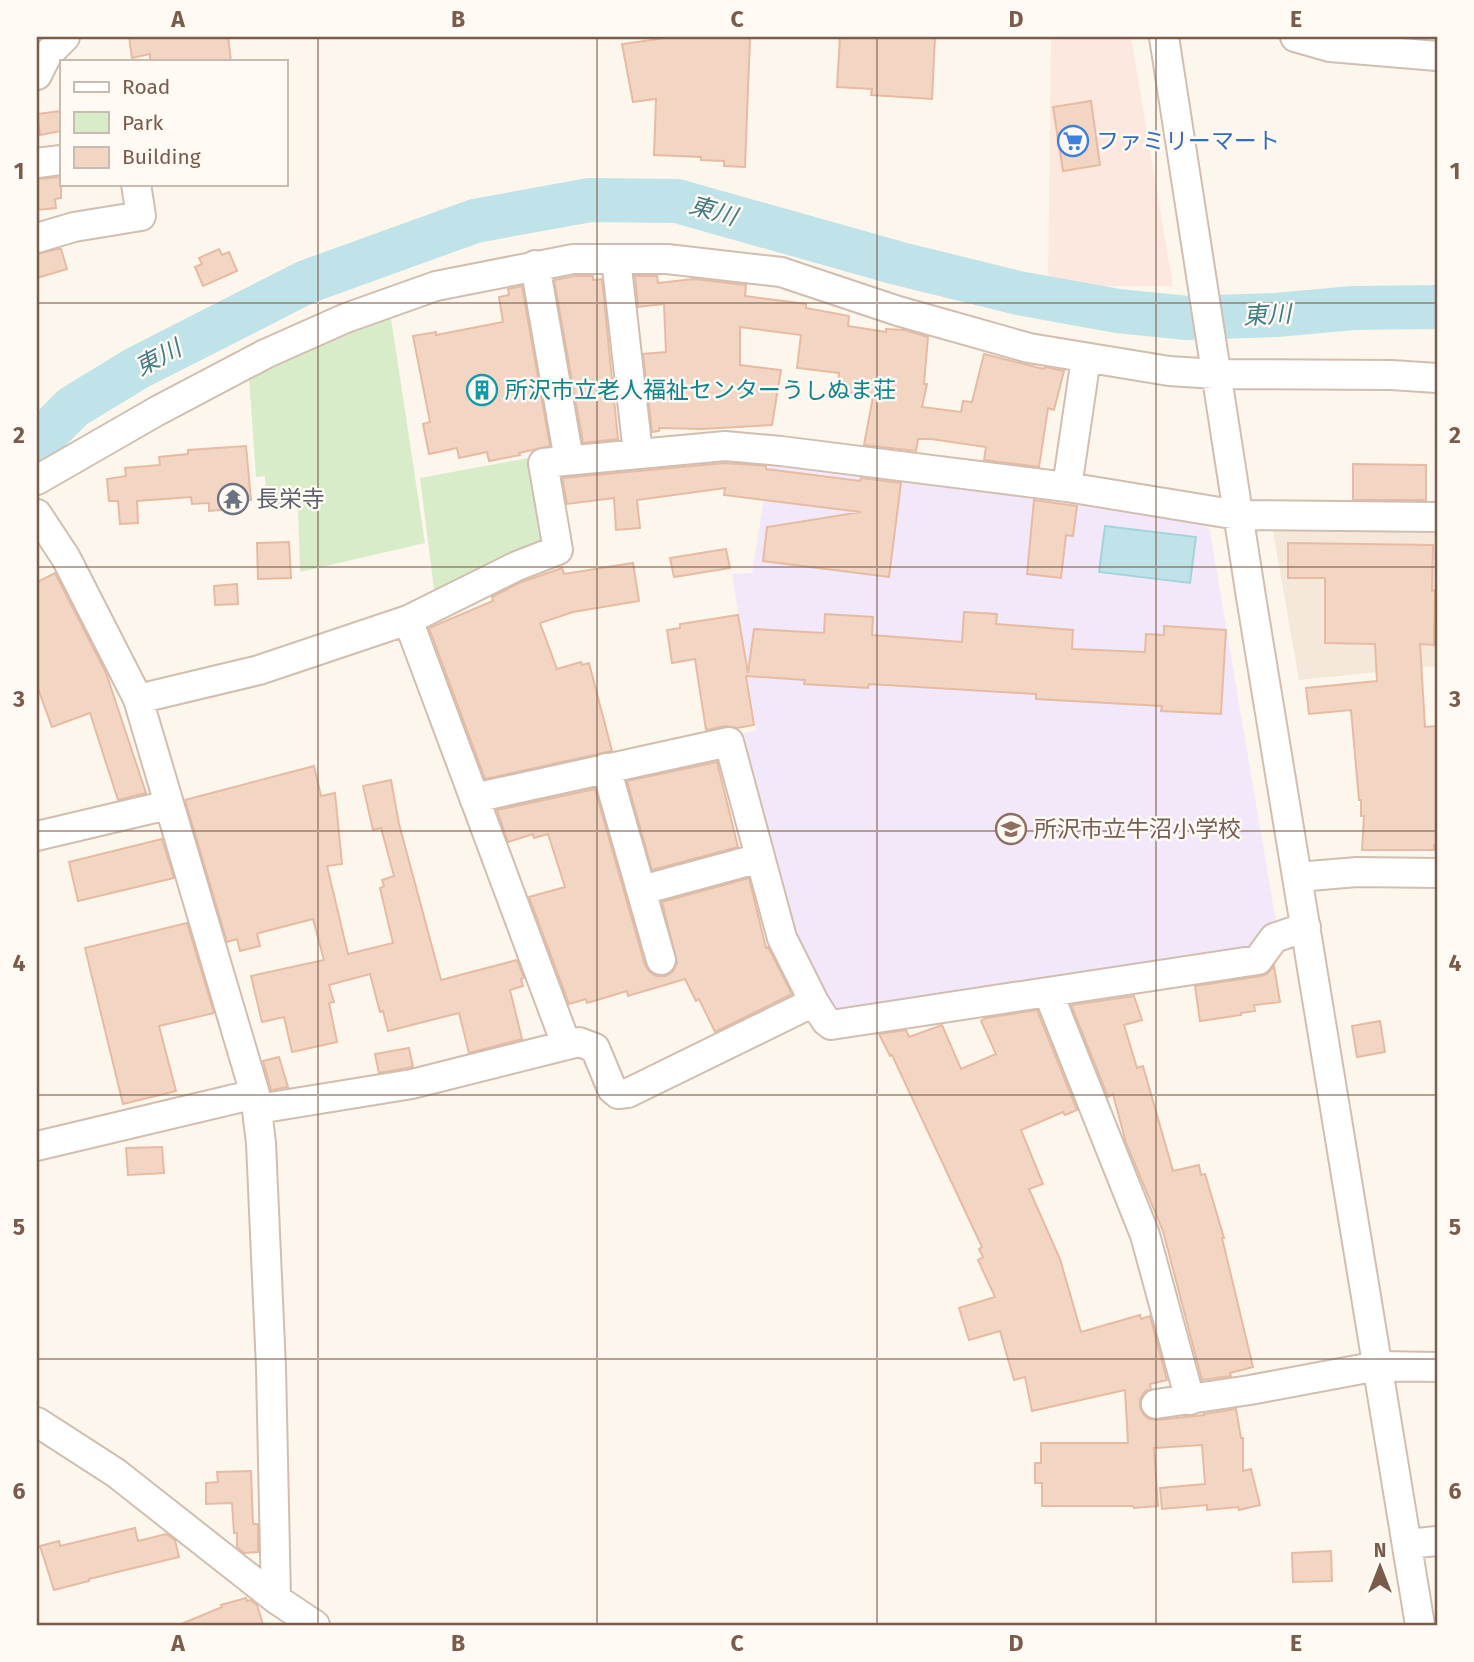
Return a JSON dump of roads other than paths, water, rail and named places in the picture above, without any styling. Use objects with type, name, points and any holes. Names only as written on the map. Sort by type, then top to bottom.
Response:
[{"type":"street","points":[[37,75],[47,55],[65,37]]},
{"type":"street","points":[[1164,37],[1238,515],[1420,1625]]},
{"type":"street","points":[[1295,37],[1330,47],[1437,56]]},
{"type":"street","points":[[37,163],[60,160]]},
{"type":"street","points":[[37,238],[74,227],[141,216],[136,186]]},
{"type":"street","points":[[37,480],[265,354],[345,318],[436,286],[535,265],[573,260],[667,260],[781,272],[972,334],[1029,348],[1169,371],[1215,367],[1437,378]]},
{"type":"street","points":[[616,260],[638,453]]},
{"type":"street","points":[[535,265],[569,460]]},
{"type":"street","points":[[1067,487],[1086,358]]},
{"type":"street","points":[[138,699],[259,670],[408,620],[517,566],[558,550],[543,463],[725,446],[1067,487],[1238,515],[1437,517]]},
{"type":"street","points":[[37,514],[66,558],[138,699],[256,1102],[271,1368],[276,1599]]},
{"type":"street","points":[[408,620],[566,1044]]},
{"type":"street","points":[[474,798],[729,742],[782,938],[814,1002],[831,1025],[1258,960],[1274,938],[1306,927]]},
{"type":"street","points":[[606,768],[661,960]]},
{"type":"street","points":[[37,836],[169,805]]},
{"type":"street","points":[[642,890],[760,858]]},
{"type":"street","points":[[1298,877],[1357,872],[1437,873]]},
{"type":"street","points":[[1048,992],[1145,1235],[1190,1400]]},
{"type":"street","points":[[37,1146],[256,1102],[412,1084],[579,1042],[596,1048],[612,1089],[618,1094],[628,1093],[814,1002]]},
{"type":"street","points":[[1157,1404],[1378,1366],[1437,1367]]},
{"type":"street","points":[[37,1422],[116,1474],[276,1599],[315,1625]]},
{"type":"street","points":[[1407,1544],[1437,1541]]},
{"type":"water","points":[[1105,526],[1196,537],[1190,583],[1099,572]]},
{"type":"waterway","name":"東川","points":[[37,443],[73,407],[137,368],[306,282],[475,221],[590,200],[677,201],[897,263],[1018,293],[1118,311],[1187,318],[1276,315],[1353,308],[1437,307]]},
{"type":"place","name":"ファミリーマート","points":[[1073,141]]},
{"type":"place","name":"所沢市立老人福祉センターうしぬま荘","points":[[482,390]]},
{"type":"place","name":"長栄寺","points":[[233,499]]},
{"type":"place","name":"所沢市立牛沼小学校","points":[[1011,829]]}]
